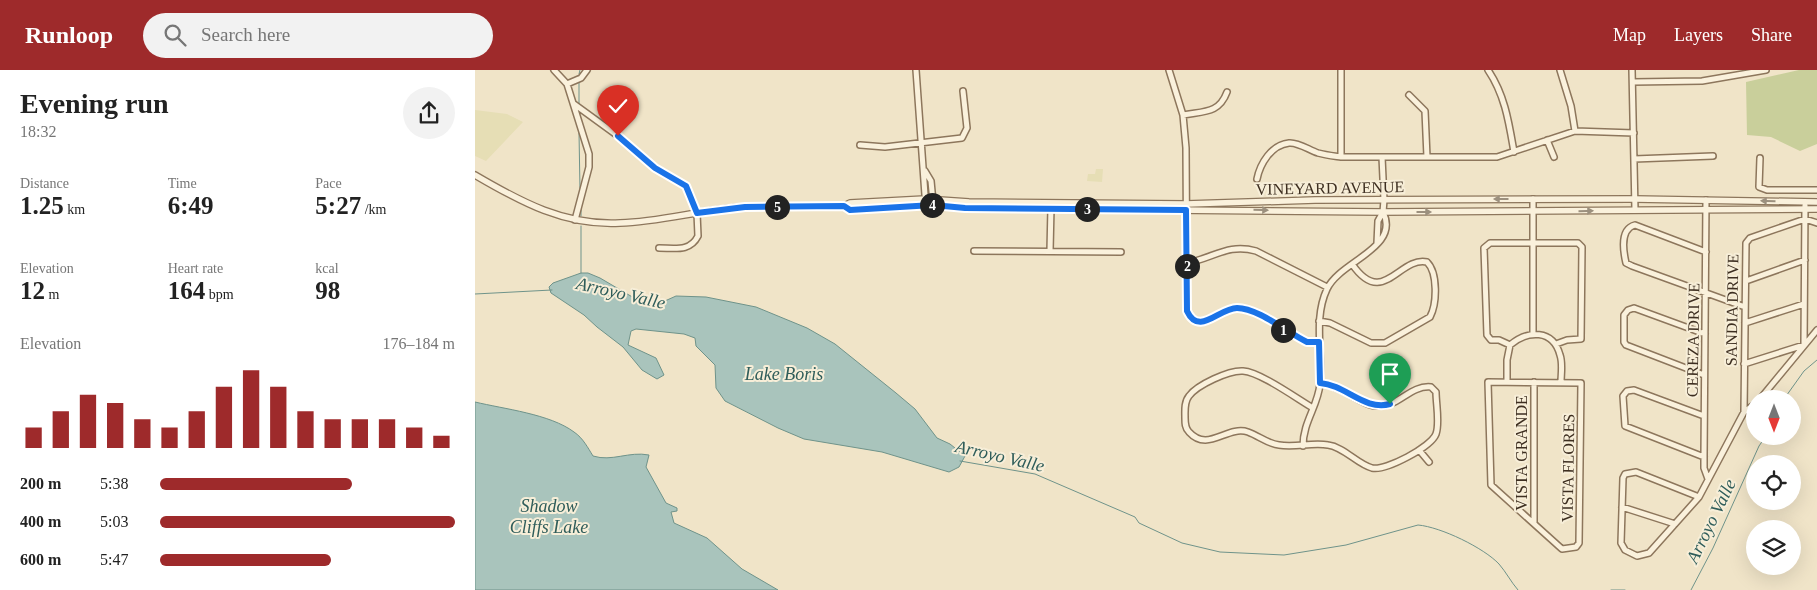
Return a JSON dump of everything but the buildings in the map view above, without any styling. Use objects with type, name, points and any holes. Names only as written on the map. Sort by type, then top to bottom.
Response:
[{"type":"street","points":[[555,70],[567,84],[589,154],[589,167],[575,220]]},
{"type":"street","points":[[567,84],[581,78],[587,70]]},
{"type":"street","points":[[916,70],[925,171],[925,199]]},
{"type":"street","points":[[1169,70],[1183,115],[1186,148],[1187,311],[1195,322],[1202,323],[1235,308],[1245,309],[1307,342],[1319,342]]},
{"type":"street","points":[[1341,70],[1341,157]]},
{"type":"street","points":[[1488,70],[1497,82],[1506,108],[1514,152]]},
{"type":"street","points":[[1560,70],[1571,106],[1575,131]]},
{"type":"street","points":[[1632,70],[1635,210]]},
{"type":"street","points":[[1633,82],[1702,81],[1765,70]]},
{"type":"street","points":[[859,145],[885,147],[957,139],[965,135],[967,128],[963,91]]},
{"type":"street","points":[[1183,115],[1216,109],[1223,102],[1227,92]]},
{"type":"street","points":[[1409,95],[1425,111],[1427,158]]},
{"type":"street","points":[[574,104],[618,136],[655,168],[686,186],[697,213],[699,236],[691,246],[659,248]]},
{"type":"street","points":[[1257,179],[1259,168],[1268,155],[1277,147],[1289,143],[1318,153],[1341,157],[1497,157],[1575,131],[1634,133]]},
{"type":"street","points":[[1547,140],[1554,156]]},
{"type":"street","points":[[1635,159],[1713,156]]},
{"type":"street","points":[[1303,446],[1305,424],[1313,408],[1320,383],[1319,321],[1327,288],[1338,274],[1383,238],[1386,231],[1387,221],[1383,212],[1382,158]]},
{"type":"street","points":[[1760,158],[1759,187],[1767,190],[1817,190]]},
{"type":"street","points":[[925,171],[931,181],[933,202]]},
{"type":"street","name":"VINEYARD AVENUE","points":[[475,174],[534,208],[575,220],[621,224],[745,207],[844,206],[850,203],[925,199],[965,208],[1051,206],[1186,207],[1383,212],[1817,209]]},
{"type":"street","points":[[1533,199],[1533,333]]},
{"type":"street","name":"VINEYARD AVENUE","points":[[1186,207],[1383,200],[1635,199],[1817,202]]},
{"type":"street","name":"CEREZA DRIVE","points":[[1706,200],[1704,468],[1708,479]]},
{"type":"street","name":"VINEYARD AVENUE","points":[[844,206],[850,210],[933,202]]},
{"type":"street","points":[[1804,344],[1805,202]]},
{"type":"street","points":[[1050,251],[1051,206]]},
{"type":"street","points":[[1377,243],[1378,221],[1383,212]]},
{"type":"street","points":[[1805,219],[1817,224]]},
{"type":"street","name":"SANDIA DRIVE","points":[[1744,412],[1746,243],[1750,238],[1805,219]]},
{"type":"street","points":[[1706,252],[1635,225],[1629,227],[1625,232],[1626,263],[1745,307]]},
{"type":"street","points":[[1556,344],[1567,340],[1581,339],[1582,247],[1578,243],[1490,243],[1484,248],[1487,335],[1491,340],[1499,340],[1510,345],[1523,336],[1533,333],[1541,334],[1556,344],[1561,357],[1561,382]]},
{"type":"street","points":[[1187,263],[1203,260],[1234,247],[1245,248],[1257,251],[1327,288]]},
{"type":"street","points":[[974,251],[1121,252]]},
{"type":"street","points":[[1745,281],[1805,260]]},
{"type":"street","points":[[1319,321],[1330,323],[1371,343],[1379,344],[1385,343],[1430,316],[1434,310],[1433,273],[1427,262],[1419,262],[1387,280],[1378,282],[1368,281],[1359,275],[1352,264]]},
{"type":"street","points":[[1745,323],[1804,304]]},
{"type":"street","points":[[1704,375],[1626,345],[1624,342],[1624,315],[1628,310],[1634,308],[1705,334]]},
{"type":"street","points":[[1767,390],[1817,330]]},
{"type":"street","points":[[1744,364],[1804,344]]},
{"type":"street","name":"VISTA GRANDE","points":[[1507,382],[1507,360],[1510,345]]},
{"type":"street","points":[[1313,408],[1252,373],[1234,371],[1216,378],[1189,396],[1185,403],[1185,424],[1188,431],[1208,441],[1214,441],[1232,431],[1243,431],[1275,445],[1329,445],[1372,468],[1385,468],[1419,450],[1433,440],[1437,432],[1436,392],[1431,387],[1421,386],[1390,404],[1381,406],[1371,405],[1341,388],[1320,383]]},
{"type":"street","points":[[1534,382],[1488,382],[1491,485],[1534,524]]},
{"type":"street","name":"VISTA GRANDE","points":[[1534,382],[1534,524]]},
{"type":"street","name":"VISTA FLORES","points":[[1534,382],[1581,383],[1579,543],[1576,547],[1562,549],[1534,524]]},
{"type":"street","points":[[1704,416],[1634,390],[1627,392],[1623,396],[1625,426],[1704,457]]},
{"type":"street","points":[[1699,497],[1635,472],[1630,472],[1623,478],[1621,544],[1625,550],[1637,556],[1649,553],[1699,497],[1744,412]]},
{"type":"street","points":[[1419,450],[1429,462]]},
{"type":"street","points":[[1622,507],[1675,524]]},
{"type":"shaded area","points":[[475,110],[507,114],[523,122],[486,161],[475,156]]},
{"type":"shaded area","points":[[1096,169],[1103,169],[1102,182],[1087,181],[1088,174],[1095,174]]},
{"type":"green space","points":[[1799,70],[1817,70],[1817,144],[1800,151],[1771,137],[1747,135],[1746,82]]},
{"type":"water","name":"Lake Boris","points":[[581,273],[588,273],[600,278],[646,305],[656,305],[676,296],[706,297],[756,307],[807,328],[835,344],[896,393],[915,409],[937,438],[950,444],[965,456],[959,467],[949,472],[882,452],[804,439],[725,401],[716,388],[715,365],[696,346],[695,338],[684,334],[636,329],[631,331],[628,345],[656,358],[664,375],[657,379],[642,370],[623,347],[584,315],[551,293],[549,287],[553,283]]},
{"type":"water","name":"Shadow Cliffs Lake","points":[[475,402],[540,416],[564,426],[580,437],[593,456],[607,458],[634,454],[649,455],[646,467],[666,503],[677,508],[677,511],[671,512],[674,523],[707,538],[742,569],[778,590],[475,590]]},
{"type":"waterway","points":[[579,74],[580,70]]},
{"type":"waterway","points":[[579,83],[579,105]]},
{"type":"waterway","points":[[579,132],[580,190]]},
{"type":"waterway","points":[[581,209],[581,216]]},
{"type":"waterway","points":[[581,226],[581,273]]},
{"type":"waterway","name":"Arroyo Valle","points":[[475,294],[552,290]]},
{"type":"waterway","name":"Arroyo Valle","points":[[1790,390],[1804,371],[1817,360]]},
{"type":"waterway","name":"Arroyo Valle","points":[[1691,590],[1713,548],[1760,445]]},
{"type":"waterway","name":"Arroyo Valle","points":[[960,461],[1035,474],[1135,517],[1139,523],[1182,543],[1220,552],[1284,555],[1346,545],[1418,525],[1427,527],[1450,534],[1483,551],[1499,564],[1518,590]]},
{"type":"waterway","name":"Arroyo Valle","points":[[1611,590],[1625,590]]},
{"type":"route","points":[[618,136],[655,168],[686,186],[697,213],[745,207],[844,206],[850,210],[925,205],[965,208],[1186,210],[1187,311],[1190,318],[1195,322],[1202,323],[1235,308],[1245,309],[1257,314],[1307,342],[1319,342],[1320,383],[1327,383],[1341,388],[1371,405],[1381,406],[1390,404]]}]
